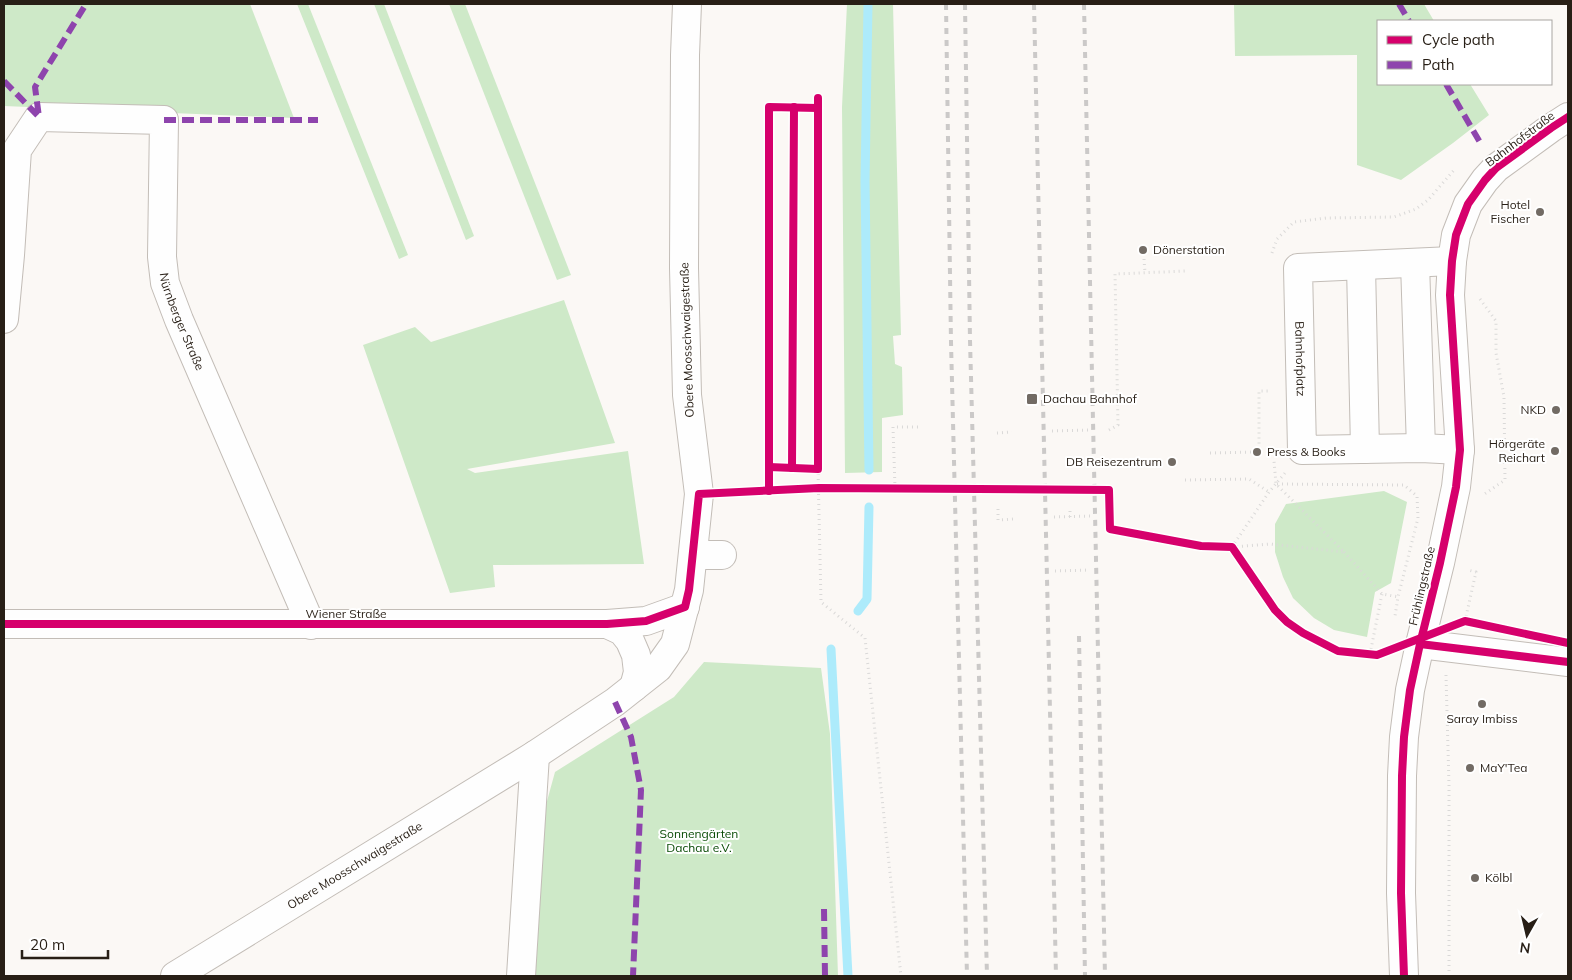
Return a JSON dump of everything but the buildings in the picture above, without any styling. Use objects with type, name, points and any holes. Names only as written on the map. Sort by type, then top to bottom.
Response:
[{"type":"street","name":"Obere Moosschwaigestraße","points":[[188,973],[535,755],[615,702],[658,668],[675,644],[689,590],[699,494],[687,395],[684,268],[687,4]]},
{"type":"street","name":"Nürnberger Straße","points":[[4,319],[17,150],[39,117],[164,120],[162,257],[165,283],[179,320],[311,625]]},
{"type":"street","name":"Bahnhofstraße","points":[[1452,261],[1456,235],[1461,220],[1468,204],[1480,186],[1496,168],[1568,117]]},
{"type":"street","name":"Bahnhofplatz","points":[[1452,261],[1298,268],[1302,450],[1422,448],[1460,450]]},
{"type":"street","name":"Frühlingstraße","points":[[1404,976],[1401,894],[1404,747],[1410,690],[1456,487],[1460,450],[1450,295],[1452,261]]},
{"type":"street","points":[[1415,263],[1422,448]]},
{"type":"street","points":[[1361,266],[1365,449]]},
{"type":"street","points":[[693,556],[722,555]]},
{"type":"street","name":"Wiener Straße","points":[[4,624],[607,624],[646,621],[685,607]]},
{"type":"street","points":[[607,624],[622,632],[630,641],[636,655],[638,672],[634,687]]},
{"type":"street","points":[[1420,644],[1568,662]]},
{"type":"street","points":[[521,976],[535,755]]},
{"type":"path","points":[[1272,254],[1277,239],[1294,222],[1326,218],[1394,218],[1416,209],[1428,200],[1456,168]]},
{"type":"path","points":[[1144,259],[1145,273]]},
{"type":"path","points":[[1109,430],[1118,426],[1116,274],[1186,271]]},
{"type":"path","points":[[1476,294],[1496,321],[1496,353],[1504,397],[1505,480],[1480,496]]},
{"type":"path","points":[[1210,453],[1255,452],[1259,447],[1259,391],[1271,391]]},
{"type":"path","points":[[894,488],[893,427],[920,426]]},
{"type":"path","points":[[1052,431],[1088,430]]},
{"type":"path","points":[[997,434],[1012,432]]},
{"type":"path","points":[[818,469],[821,602],[865,638],[901,976]]},
{"type":"path","points":[[1185,480],[1248,479],[1269,492]]},
{"type":"path","points":[[1276,484],[1344,552],[1382,594],[1370,654]]},
{"type":"path","points":[[1232,547],[1276,484],[1404,485],[1417,496],[1418,518],[1395,616]]},
{"type":"path","points":[[699,494],[819,488],[901,488]]},
{"type":"path","points":[[1070,508],[1070,517]]},
{"type":"path","points":[[998,509],[998,520],[1014,519]]},
{"type":"path","points":[[1054,517],[1090,516]]},
{"type":"path","points":[[1201,546],[1232,547],[1270,544],[1344,552]]},
{"type":"path","points":[[1232,547],[1275,610],[1287,622],[1303,633]]},
{"type":"path","points":[[1463,577],[1466,569]]},
{"type":"path","points":[[1055,571],[1090,570]]},
{"type":"path","points":[[1465,621],[1476,572]]},
{"type":"path","points":[[1447,647],[1449,976]]},
{"type":"green space","points":[[4,4],[250,4],[294,118],[4,106]]},
{"type":"green space","points":[[297,4],[308,4],[408,255],[399,259]]},
{"type":"green space","points":[[374,4],[384,4],[474,236],[466,240]]},
{"type":"green space","points":[[449,4],[465,4],[571,275],[557,280]]},
{"type":"green space","points":[[847,4],[893,4],[901,335],[893,336],[895,364],[902,367],[903,415],[882,418],[882,472],[845,473],[842,107]]},
{"type":"green space","points":[[1234,4],[1424,4],[1433,20],[1377,20],[1377,85],[1471,85],[1489,115],[1401,180],[1357,165],[1357,55],[1235,56]]},
{"type":"green space","points":[[564,300],[615,443],[467,469],[475,473],[628,451],[644,564],[493,565],[495,587],[450,593],[363,345],[415,327],[431,342]]},
{"type":"green space","points":[[1384,491],[1407,502],[1391,583],[1375,592],[1367,637],[1334,630],[1314,618],[1293,598],[1283,577],[1275,552],[1275,524],[1286,504]]},
{"type":"green space","name":"Sonnengärten Dachau e.V.","points":[[704,662],[821,668],[830,734],[838,976],[535,976],[544,812],[555,772],[674,697]]},
{"type":"waterway","points":[[868,4],[865,181],[869,470]]},
{"type":"waterway","points":[[858,611],[867,599],[869,507]]},
{"type":"waterway","points":[[831,649],[848,976]]},
{"type":"railway","points":[[946,4],[951,342],[967,976]]},
{"type":"railway","points":[[965,4],[970,340],[987,976]]},
{"type":"railway","points":[[1034,4],[1056,976]]},
{"type":"railway","points":[[1084,4],[1105,976]]},
{"type":"railway","points":[[1079,636],[1085,976]]},
{"type":"marked path","points":[[4,81],[39,117],[35,87],[86,4]]},
{"type":"marked path","points":[[1399,4],[1408,20]]},
{"type":"marked path","points":[[1447,85],[1481,144]]},
{"type":"marked path","points":[[164,120],[318,120]]},
{"type":"marked path","points":[[615,702],[631,737],[641,790],[633,976]]},
{"type":"marked path","points":[[824,909],[825,976]]},
{"type":"cycle path","points":[[769,467],[818,469],[818,98]]},
{"type":"cycle path","points":[[769,491],[769,107],[818,108]]},
{"type":"cycle path","points":[[792,468],[794,107]]},
{"type":"cycle path","points":[[1404,976],[1401,893],[1404,737],[1410,690],[1456,487],[1460,450],[1450,295],[1456,235],[1468,204],[1496,168],[1568,117]]},
{"type":"cycle path","points":[[4,624],[607,624],[646,621],[685,607],[689,590],[699,494],[819,488],[1109,490],[1110,529],[1201,546],[1232,547],[1275,610],[1287,622],[1303,633],[1338,651],[1377,655],[1465,621],[1568,643]]},
{"type":"cycle path","points":[[1420,644],[1568,662]]},
{"type":"place","name":"Hotel Fischer","points":[[1540,212]]},
{"type":"place","name":"Dönerstation","points":[[1143,250]]},
{"type":"place","name":"Dachau Bahnhof","points":[[1032,399]]},
{"type":"place","name":"NKD","points":[[1556,410]]},
{"type":"place","name":"Hörgeräte Reichart","points":[[1555,451]]},
{"type":"place","name":"Press & Books","points":[[1257,452]]},
{"type":"place","name":"DB Reisezentrum","points":[[1172,462]]},
{"type":"place","name":"Saray Imbiss","points":[[1482,704]]},
{"type":"place","name":"MaY'Tea","points":[[1470,768]]},
{"type":"place","name":"Kölbl","points":[[1475,878]]}]
